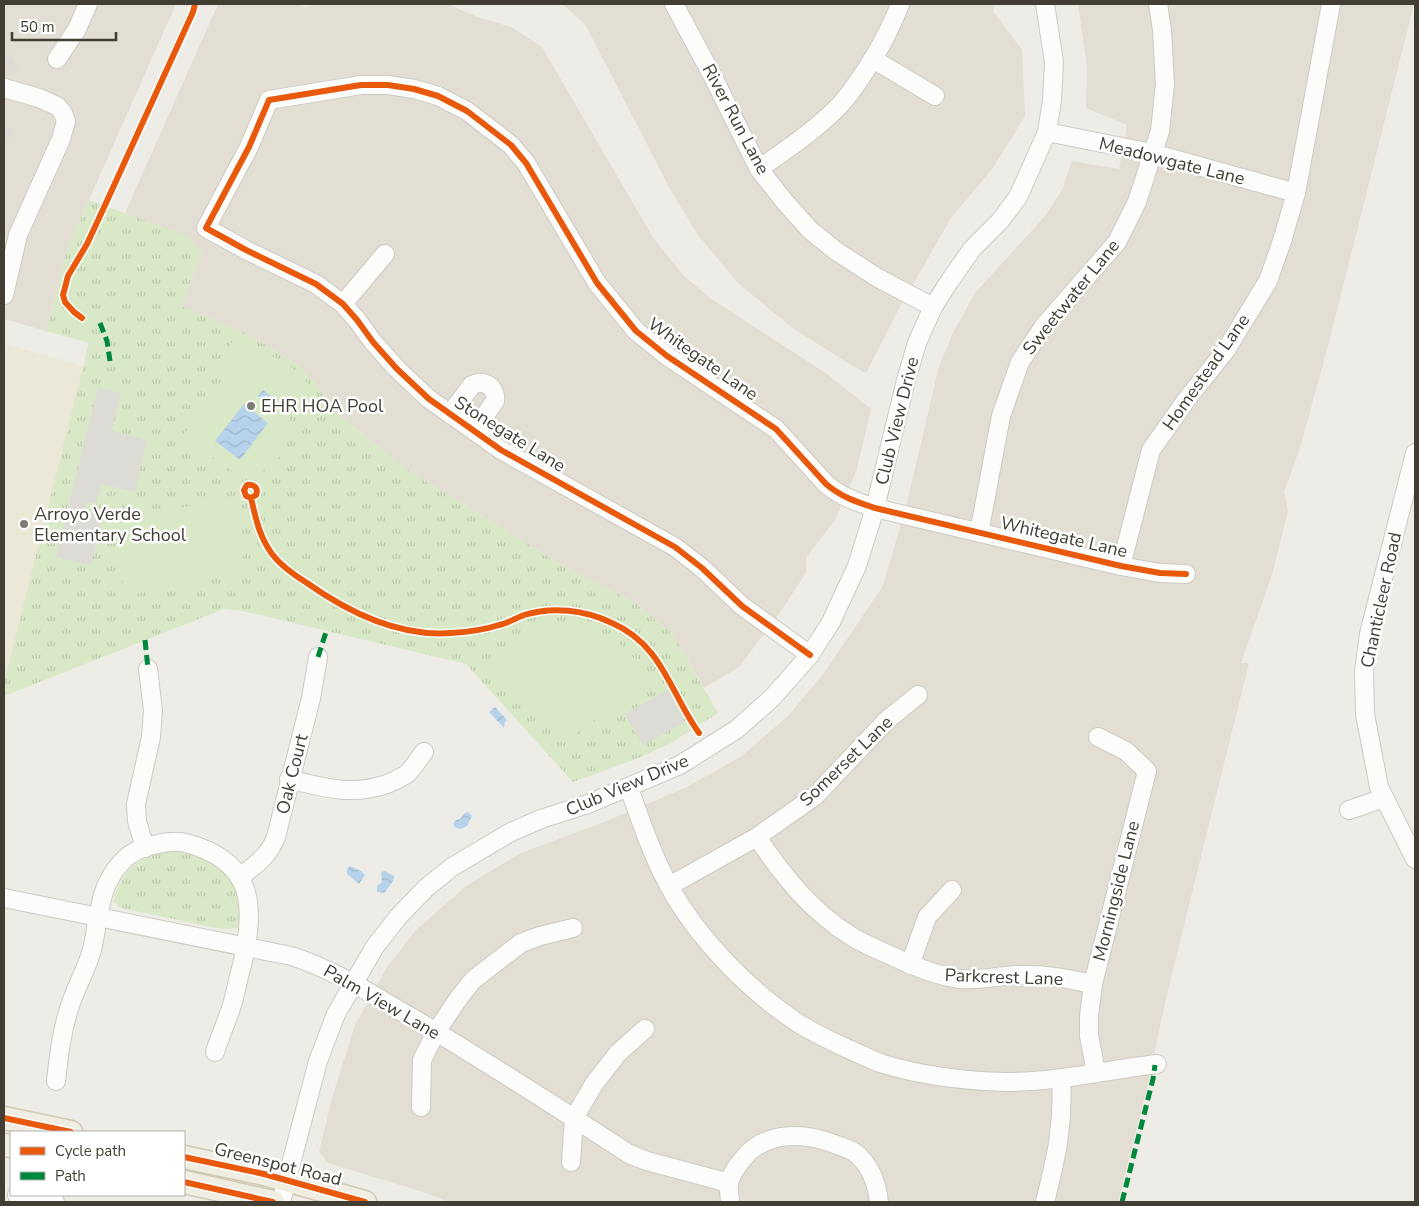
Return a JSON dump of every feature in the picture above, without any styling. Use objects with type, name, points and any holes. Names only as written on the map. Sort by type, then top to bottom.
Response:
[{"type":"main road","points":[[4,1118],[67,1131]]},
{"type":"main road","name":"Greenspot Road","points":[[185,1157],[286,1180],[366,1202]]},
{"type":"main road","points":[[185,1182],[273,1202]]},
{"type":"street","points":[[57,59],[76,29],[88,4]]},
{"type":"street","name":"River Run Lane","points":[[674,4],[759,169],[785,202],[810,230],[836,251],[878,278],[933,307]]},
{"type":"street","points":[[759,169],[811,132],[840,105],[857,84],[873,58],[900,4]]},
{"type":"street","name":"Club View Drive","points":[[281,1202],[318,1061],[336,1014],[352,983],[374,948],[398,918],[426,888],[452,867],[511,832],[629,788],[680,765],[737,729],[772,698],[810,655],[831,622],[857,566],[875,508],[906,380],[917,343],[933,307],[972,249],[1000,221],[1018,197],[1047,132],[1052,100],[1054,62],[1046,4]]},
{"type":"street","name":"Sweetwater Lane","points":[[979,533],[1001,416],[1020,362],[1044,326],[1117,242],[1138,202],[1160,131],[1165,84],[1162,30],[1158,4]]},
{"type":"street","name":"Homestead Lane","points":[[1121,566],[1151,450],[1187,399],[1226,350],[1268,280],[1296,193],[1332,4]]},
{"type":"street","points":[[873,58],[935,96]]},
{"type":"street","name":"Whitegate Lane","points":[[206,228],[249,147],[269,100],[361,85],[388,85],[414,89],[438,96],[467,111],[511,144],[526,163],[597,283],[636,331],[667,356],[776,429],[835,492],[850,500],[875,508],[979,533],[1121,566],[1160,573],[1186,574]]},
{"type":"street","points":[[4,88],[39,98],[57,106],[63,113],[66,121],[61,139],[8,258],[9,278],[4,295]]},
{"type":"street","name":"Meadowgate Lane","points":[[1047,132],[1152,153],[1296,193]]},
{"type":"street","name":"Stonegate Lane","points":[[206,228],[316,284],[343,304],[398,370],[429,399],[517,459],[675,547],[702,568],[742,606],[810,655]]},
{"type":"street","points":[[343,304],[385,254]]},
{"type":"street","name":"Stonegate Lane","points":[[450,414],[472,385],[483,383],[490,386],[496,395],[495,401],[474,431]]},
{"type":"street","name":"Chanticleer Road","points":[[1415,453],[1369,634],[1364,671],[1365,714],[1379,786],[1415,859]]},
{"type":"street","name":"Oak Court","points":[[240,877],[272,848],[276,837],[289,779],[311,698],[318,657]]},
{"type":"street","points":[[145,848],[137,821],[136,804],[152,736],[153,710],[148,669]]},
{"type":"street","name":"Somerset Lane","points":[[669,886],[757,837],[815,796],[887,720],[918,695]]},
{"type":"street","name":"Morningside Lane","points":[[1096,1072],[1089,1016],[1093,984],[1147,771],[1126,751],[1098,737]]},
{"type":"street","points":[[289,779],[324,788],[346,791],[372,789],[392,782],[408,773],[424,752]]},
{"type":"street","points":[[629,788],[647,838],[669,886],[695,926],[728,964],[761,995],[802,1025],[840,1045],[881,1063],[918,1073],[954,1079],[1008,1082],[1061,1078],[1157,1064]]},
{"type":"street","points":[[1349,810],[1384,798]]},
{"type":"street","name":"Parkcrest Lane","points":[[757,837],[790,883],[811,906],[850,936],[910,965],[936,974],[959,978],[982,980],[1019,975],[1037,975],[1093,984]]},
{"type":"street","points":[[56,1081],[65,1024],[71,1001],[92,950],[103,893],[109,878],[120,865],[131,854],[145,848],[182,842],[200,846],[229,864],[240,877],[246,893],[250,922],[246,947],[232,1006],[215,1052]]},
{"type":"street","points":[[910,965],[927,917],[952,890]]},
{"type":"street","name":"Palm View Lane","points":[[4,898],[308,961],[352,983],[436,1032],[629,1154],[647,1161],[729,1183]]},
{"type":"street","points":[[421,1107],[422,1060],[436,1032],[473,980],[521,943],[573,928]]},
{"type":"street","points":[[571,1162],[574,1118],[594,1084],[618,1053],[644,1029]]},
{"type":"street","points":[[1045,1202],[1059,1144],[1063,1105],[1061,1078]]},
{"type":"street","points":[[730,1202],[729,1183],[737,1166],[746,1155],[757,1146],[772,1138],[785,1136],[808,1137],[829,1142],[854,1152],[869,1169],[878,1189],[879,1202]]},
{"type":"street","points":[[22,1196],[45,1201]]},
{"type":"shaded area","points":[[4,4],[176,4],[68,247],[46,331],[4,319]]},
{"type":"shaded area","points":[[218,4],[297,4],[306,7],[319,4],[447,4],[475,16],[511,27],[542,47],[654,239],[683,275],[710,298],[827,374],[871,409],[856,472],[835,520],[806,558],[806,573],[781,611],[739,667],[704,688],[672,633],[635,603],[560,564],[403,467],[332,409],[316,384],[297,364],[247,334],[181,306],[202,252],[193,243],[125,213]]},
{"type":"shaded area","points":[[562,4],[995,4],[993,11],[1022,50],[1025,116],[993,168],[951,218],[900,307],[866,373],[791,327],[738,283],[698,235],[670,189],[585,24]]},
{"type":"shaded area","points":[[1078,4],[1414,4],[1329,342],[1300,448],[1284,492],[1288,511],[1272,575],[1241,663],[1249,663],[1166,998],[1148,1084],[1118,1202],[449,1202],[426,1193],[328,1163],[319,1152],[332,1098],[355,1025],[387,967],[416,930],[466,886],[521,853],[604,822],[685,788],[742,756],[788,716],[824,673],[883,586],[908,499],[939,366],[953,333],[975,293],[1045,216],[1062,190],[1072,161],[1119,169],[1127,125],[1086,108],[1087,67]]},
{"type":"shaded area","points":[[11,55],[18,70],[8,75],[4,65],[4,58]]},
{"type":"shaded area","points":[[4,126],[13,130],[4,150]]},
{"type":"shaded area","name":"Arroyo Verde Elementary School","points":[[4,344],[83,366],[4,683]]},
{"type":"shaded area","points":[[98,388],[121,393],[112,430],[147,440],[135,492],[101,484],[96,503],[87,503],[85,511],[103,517],[91,565],[56,557]]},
{"type":"shaded area","points":[[668,690],[685,722],[643,745],[625,714]]},
{"type":"green space","points":[[89,200],[190,237],[202,252],[181,306],[247,334],[297,364],[316,384],[332,409],[403,467],[560,564],[635,603],[672,633],[718,713],[671,743],[641,757],[573,782],[466,664],[243,611],[224,609],[4,696],[4,683],[89,343],[46,331],[68,247]]},
{"type":"green space","name":"EHR HOA Pool","points":[[243,340],[290,366],[312,387],[287,423],[287,438],[282,453],[265,469],[243,479],[183,436],[226,373],[224,354],[232,342]]},
{"type":"green space","points":[[225,499],[232,502],[245,567],[240,574],[135,594],[124,588],[113,528],[119,520]]},
{"type":"green space","points":[[572,625],[616,640],[651,676],[571,738],[556,736],[485,664],[524,631]]},
{"type":"green space","points":[[173,850],[192,853],[208,859],[227,874],[238,893],[239,928],[221,929],[121,908],[113,902],[122,880],[134,865],[151,856]]},
{"type":"water","points":[[263,390],[276,400],[271,406],[258,396]]},
{"type":"water","points":[[244,404],[268,423],[240,460],[215,441]]},
{"type":"water","points":[[495,707],[507,720],[504,728],[489,712]]},
{"type":"water","points":[[468,812],[472,816],[467,826],[461,829],[456,828],[453,824],[456,820]]},
{"type":"water","points":[[350,866],[365,875],[359,884],[347,874],[347,869]]},
{"type":"water","points":[[385,871],[394,876],[393,880],[384,893],[377,892],[377,886],[382,882],[381,872]]},
{"type":"marked path","points":[[100,323],[107,341],[110,361]]},
{"type":"marked path","points":[[318,657],[326,632]]},
{"type":"marked path","points":[[145,640],[148,669]]},
{"type":"marked path","points":[[1122,1202],[1155,1065]]},
{"type":"cycle path","points":[[82,318],[65,302],[63,295],[68,276],[87,244],[195,4]]},
{"type":"cycle path","points":[[810,655],[742,606],[702,568],[675,547],[501,450],[429,399],[397,369],[343,304],[316,284],[206,228],[249,147],[269,100],[361,85],[388,85],[414,89],[438,96],[467,111],[511,145],[526,163],[597,283],[636,331],[667,356],[776,429],[826,484],[843,496],[875,508],[1121,566],[1160,573],[1186,574]]},
{"type":"cycle path","points":[[251,498],[246,496],[244,490],[247,485],[256,488],[257,493],[251,498],[258,527],[264,541],[279,562],[339,604],[393,627],[412,631],[451,633],[487,628],[535,612],[557,610],[580,612],[612,623],[629,632],[654,657],[699,733]]},
{"type":"cycle path","points":[[4,1118],[66,1131]]},
{"type":"cycle path","points":[[185,1157],[264,1174],[365,1202]]},
{"type":"cycle path","points":[[185,1182],[273,1202]]},
{"type":"place","name":"EHR HOA Pool","points":[[251,406]]},
{"type":"place","name":"Arroyo Verde Elementary School","points":[[24,524]]}]
